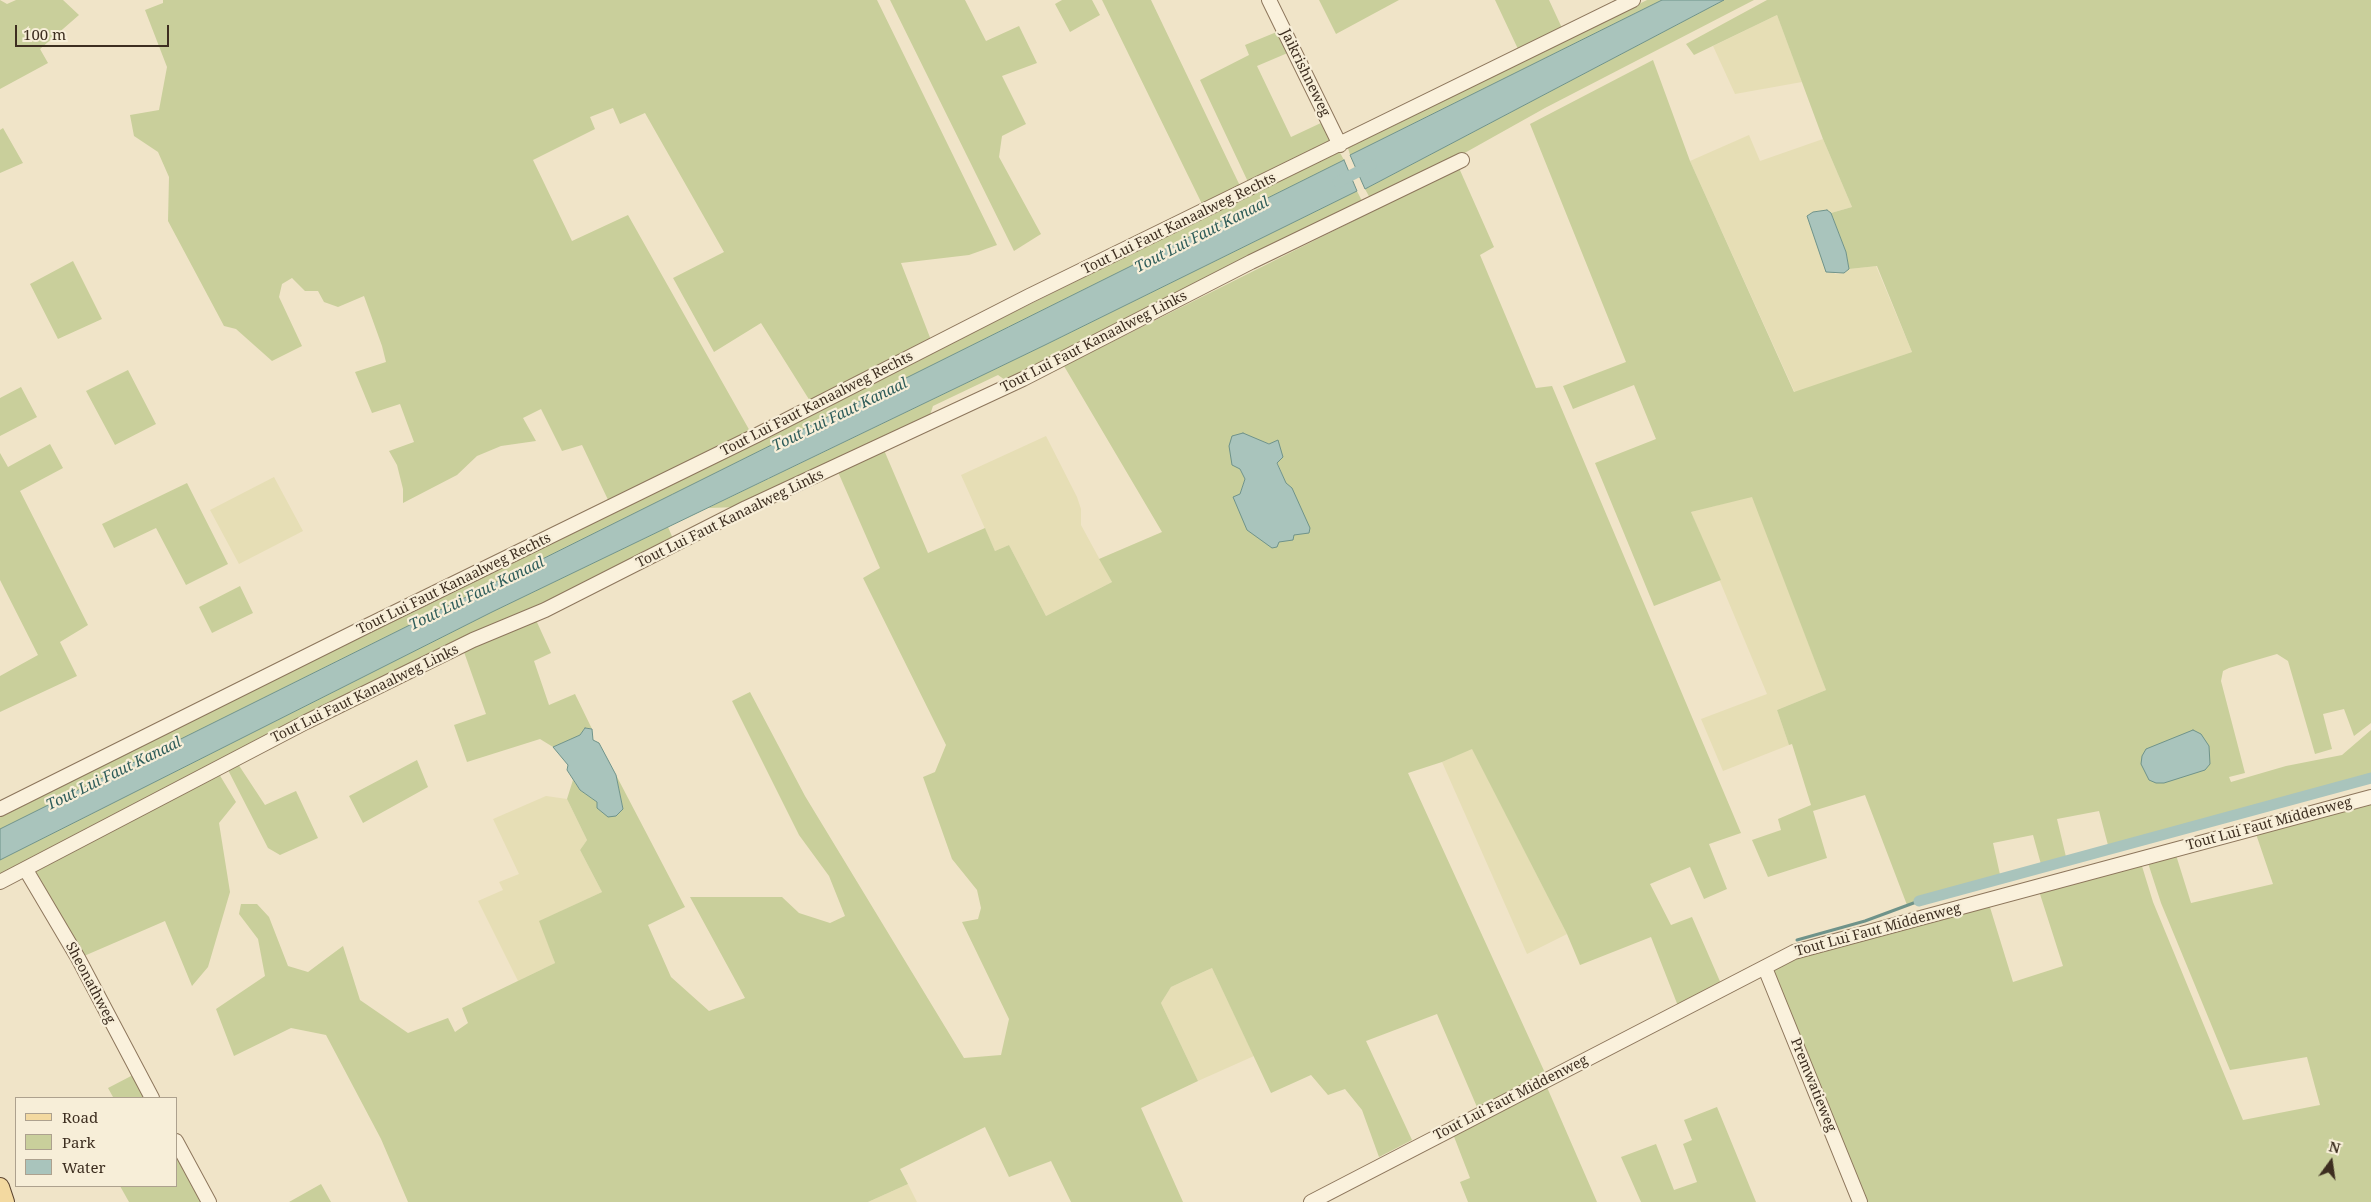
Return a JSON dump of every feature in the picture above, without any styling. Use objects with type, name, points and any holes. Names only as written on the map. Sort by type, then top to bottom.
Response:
[{"type":"main road","points":[[0,1187],[5,1202]]},
{"type":"street","name":"Jaikrishneweg","points":[[1270,0],[1340,145]]},
{"type":"street","name":"Tout Lui Faut Kanaalweg Rechts","points":[[0,809],[367,626],[757,435],[1029,296],[1633,0]]},
{"type":"street","name":"Tout Lui Faut Kanaalweg Links","points":[[0,882],[306,722],[473,640],[546,610],[746,508],[1023,379],[1251,262],[1462,160]]},
{"type":"street","name":"Tout Lui Faut Middenweg","points":[[1311,1202],[1794,952],[2371,797]]},
{"type":"street","name":"Sheonathweg","points":[[26,870],[78,958],[151,1097]]},
{"type":"street","name":"Premwatieweg","points":[[1765,968],[1860,1202]]},
{"type":"street","points":[[178,1145],[208,1202]]},
{"type":"shaded area","points":[[1777,15],[1802,82],[1735,94],[1713,46]]},
{"type":"shaded area","points":[[1749,135],[1760,161],[1823,139],[1852,207],[1831,213],[1827,210],[1813,212],[1807,216],[1835,274],[1844,273],[1849,269],[1876,266],[1912,352],[1795,393],[1690,161]]},
{"type":"shaded area","points":[[1046,436],[1077,497],[1081,509],[1081,525],[1112,582],[1046,616],[1009,545],[995,551],[961,475]]},
{"type":"shaded area","points":[[274,477],[303,531],[239,564],[210,510]]},
{"type":"shaded area","points":[[1753,496],[1826,690],[1777,710],[1789,745],[1723,771],[1701,719],[1767,694],[1691,512]]},
{"type":"shaded area","points":[[1472,748],[1567,934],[1527,954],[1442,762]]},
{"type":"shaded area","points":[[546,796],[567,799],[587,840],[580,850],[602,892],[540,921],[555,963],[518,981],[478,901],[503,890],[499,882],[519,874],[493,819]]},
{"type":"shaded area","points":[[1212,968],[1254,1056],[1198,1081],[1161,1003],[1171,987]]},
{"type":"shaded area","points":[[908,1184],[917,1202],[868,1202]]},
{"type":"green space","points":[[0,0],[7,4],[16,0],[63,0],[79,15],[40,49],[48,63],[0,89]]},
{"type":"green space","points":[[163,0],[877,0],[997,245],[969,255],[901,263],[931,340],[810,401],[761,323],[714,352],[673,278],[724,252],[645,113],[620,124],[613,108],[590,117],[595,129],[533,160],[572,241],[628,215],[751,433],[610,504],[582,445],[562,451],[541,409],[523,418],[536,441],[501,446],[477,456],[457,475],[403,503],[403,489],[397,465],[389,451],[414,442],[400,404],[372,413],[355,372],[386,362],[364,296],[338,307],[324,302],[318,291],[305,291],[292,278],[282,284],[279,297],[302,346],[272,361],[236,329],[224,326],[168,221],[169,177],[158,152],[134,136],[130,115],[159,110],[167,67],[145,10],[163,3]]},
{"type":"green space","points":[[890,0],[965,0],[986,41],[1019,26],[1037,63],[1002,76],[1026,124],[1002,136],[999,157],[1041,234],[1014,251]]},
{"type":"green space","points":[[1062,0],[1092,0],[1100,15],[1070,32],[1055,4]]},
{"type":"green space","points":[[1102,0],[1151,0],[1241,188],[1203,206]]},
{"type":"green space","points":[[1319,0],[1399,0],[1336,34]]},
{"type":"green space","points":[[1495,0],[1549,0],[1562,28],[1518,49]]},
{"type":"green space","points":[[1647,0],[1662,0],[1350,155],[1348,148]]},
{"type":"green space","points":[[1724,0],[1754,0],[1545,108],[1461,155],[1371,200],[1365,189]]},
{"type":"green space","points":[[1767,0],[2371,0],[2371,723],[2354,736],[2344,709],[2323,714],[2332,749],[2315,754],[2288,661],[2277,654],[2229,668],[2223,671],[2221,681],[2245,773],[2229,777],[2231,782],[2286,766],[2342,755],[2371,730],[2371,778],[2109,849],[2099,811],[2057,819],[2067,861],[2042,868],[2033,835],[1993,843],[2001,879],[1907,905],[1865,795],[1813,811],[1827,858],[1768,877],[1752,840],[1781,830],[1778,819],[1811,805],[1792,744],[1789,745],[1777,710],[1826,690],[1752,497],[1691,512],[1721,580],[1654,606],[1595,463],[1656,439],[1634,385],[1573,409],[1563,386],[1626,362],[1530,124],[1653,60],[1690,161],[1794,392],[1912,352],[1877,266],[1849,269],[1846,252],[1831,213],[1852,207],[1823,139],[1777,15],[1694,55],[1686,44]]},
{"type":"green space","points":[[1279,31],[1290,52],[1257,66],[1291,137],[1323,122],[1333,144],[1249,184],[1200,80],[1249,55],[1245,45]]},
{"type":"green space","points":[[3,128],[23,163],[0,173],[0,130]]},
{"type":"green space","points":[[1339,151],[1344,160],[0,829],[0,815]]},
{"type":"green space","points":[[1459,168],[1494,247],[1480,255],[1536,388],[1552,386],[1741,833],[1709,844],[1727,889],[1704,899],[1690,867],[1650,884],[1671,925],[1692,917],[1722,986],[1678,1006],[1651,937],[1580,965],[1567,934],[1472,749],[1442,762],[1408,773],[1546,1075],[1477,1107],[1437,1014],[1366,1041],[1412,1140],[1379,1157],[1362,1110],[1345,1089],[1328,1095],[1311,1075],[1271,1093],[1212,968],[1171,987],[1161,1003],[1198,1081],[1141,1108],[1183,1202],[1071,1202],[1051,1161],[1009,1177],[985,1127],[900,1169],[908,1184],[868,1202],[408,1202],[381,1139],[326,1035],[291,1028],[234,1056],[216,1009],[265,976],[258,939],[239,914],[241,904],[257,904],[269,917],[288,966],[308,972],[343,946],[360,1000],[408,1033],[448,1018],[455,1032],[468,1023],[462,1008],[555,963],[539,921],[602,892],[580,850],[587,840],[567,799],[573,780],[580,790],[597,802],[623,809],[616,775],[685,907],[648,925],[671,977],[709,1011],[745,998],[690,897],[782,897],[799,913],[830,923],[845,916],[829,876],[799,835],[732,701],[750,692],[805,796],[964,1058],[1001,1055],[1009,1019],[962,922],[978,919],[981,908],[977,890],[952,859],[923,777],[935,772],[946,745],[863,578],[880,568],[838,472],[884,450],[928,553],[985,528],[995,551],[1009,545],[1046,616],[1112,582],[1099,559],[1162,532],[1064,366]],"holes":[[[1256,440],[1270,444],[1286,484],[1240,494],[1245,479],[1240,469]]]},
{"type":"green space","points":[[1357,191],[1363,203],[1005,380],[998,375],[933,406],[930,415],[738,507],[708,508],[1045,345]]},
{"type":"green space","points":[[73,261],[102,319],[58,339],[30,284]]},
{"type":"green space","points":[[128,370],[156,424],[115,445],[86,391]]},
{"type":"green space","points":[[21,387],[37,417],[0,436],[0,398]]},
{"type":"green space","points":[[50,444],[63,468],[20,491],[88,625],[60,642],[77,676],[0,712],[0,676],[38,655],[0,580],[0,453],[8,467]]},
{"type":"green space","points":[[187,483],[228,564],[186,585],[156,528],[114,548],[102,524]]},
{"type":"green space","points":[[668,527],[674,541],[305,716],[0,874],[0,860],[492,612]]},
{"type":"green space","points":[[240,586],[253,613],[212,633],[199,607]]},
{"type":"green space","points":[[536,620],[551,653],[534,661],[549,705],[575,694],[592,729],[585,728],[581,735],[553,747],[540,739],[467,762],[454,725],[486,714],[464,652]]},
{"type":"green space","points":[[417,760],[428,787],[363,823],[349,796]]},
{"type":"green space","points":[[238,764],[265,805],[296,791],[318,838],[280,855],[268,848],[228,770]]},
{"type":"green space","points":[[219,774],[236,802],[219,823],[230,892],[208,967],[192,986],[165,921],[84,956],[35,870]]},
{"type":"green space","points":[[2371,803],[2371,1202],[1863,1202],[1770,971],[1799,955],[1989,904],[2013,982],[2063,966],[2039,891],[2141,863],[2153,902],[2243,1120],[2320,1105],[2307,1057],[2230,1070],[2161,903],[2148,863],[2176,855],[2191,903],[2273,884],[2256,834]]},
{"type":"green space","points":[[133,1075],[145,1097],[113,1097],[108,1088]]},
{"type":"green space","points":[[1546,1085],[1597,1202],[1468,1202],[1460,1182],[1470,1178],[1453,1134]]},
{"type":"green space","points":[[1717,1107],[1756,1202],[1641,1202],[1621,1157],[1656,1144],[1674,1190],[1697,1182],[1683,1144],[1692,1140],[1684,1120]]},
{"type":"green space","points":[[178,1156],[202,1202],[129,1202],[121,1187],[178,1187]]},
{"type":"green space","points":[[321,1184],[331,1202],[289,1202]]},
{"type":"water","points":[[1662,0],[1724,0],[1365,189],[1350,155]]},
{"type":"water","points":[[1344,160],[1357,191],[1045,345],[492,612],[0,860],[0,829]]},
{"type":"water","points":[[1827,210],[1831,213],[1846,252],[1849,269],[1844,273],[1826,272],[1807,216],[1813,212]]},
{"type":"water","points":[[1243,433],[1269,444],[1278,440],[1283,457],[1277,463],[1286,483],[1292,488],[1310,528],[1309,533],[1294,535],[1293,540],[1279,542],[1277,547],[1272,548],[1247,530],[1233,497],[1240,494],[1245,479],[1240,469],[1232,465],[1229,446],[1232,436]]},
{"type":"water","points":[[585,728],[592,729],[593,740],[599,743],[616,775],[623,809],[616,816],[608,817],[597,808],[597,802],[580,790],[567,770],[568,765],[553,747],[580,735]]},
{"type":"water","points":[[2193,730],[2201,734],[2209,746],[2210,764],[2205,770],[2164,783],[2156,783],[2149,780],[2141,764],[2142,756],[2146,749]]},
{"type":"waterway","name":"Tout Lui Faut Kanaal","points":[[1338,182],[1371,165]]},
{"type":"waterway","points":[[1919,901],[2371,778]]},
{"type":"waterway","points":[[1797,940],[1865,921],[1919,901]]}]
